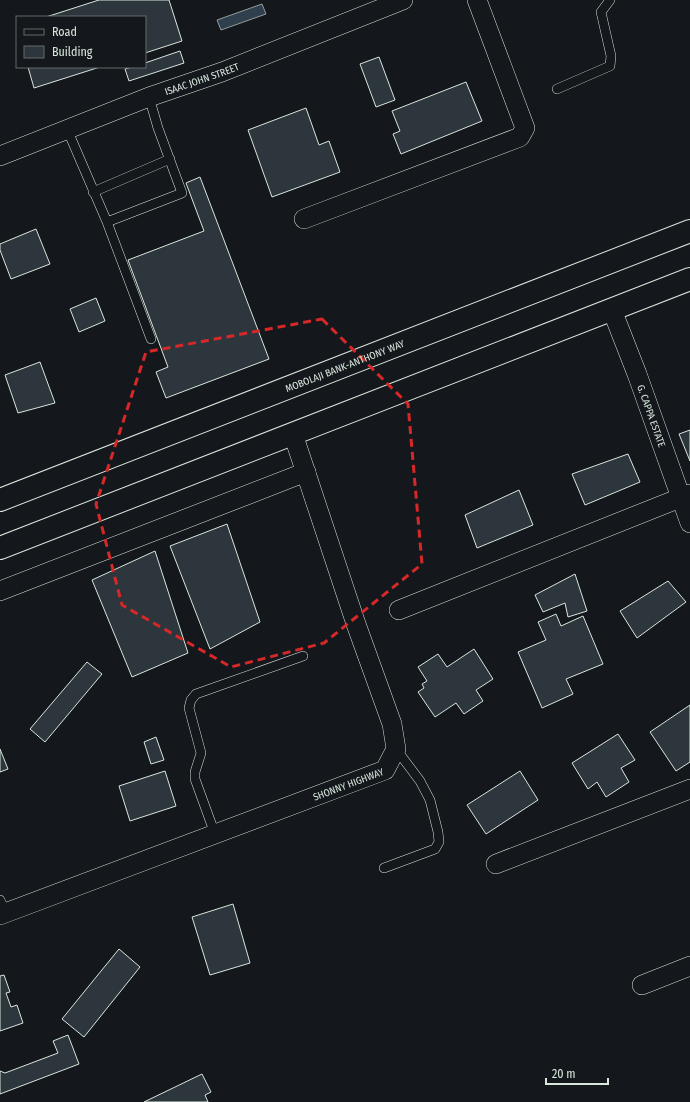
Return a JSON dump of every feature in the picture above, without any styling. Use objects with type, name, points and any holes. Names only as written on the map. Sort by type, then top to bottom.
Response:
[{"type":"main road","name":"MOBOLAJI BANK-ANTHONY WAY","points":[[0,500],[690,231]]},
{"type":"main road","points":[[0,548],[690,279]]},
{"type":"street","name":"ISAAC JOHN STREET","points":[[0,156],[149,97],[222,72],[403,0]]},
{"type":"street","points":[[304,219],[520,137],[525,128],[477,0]]},
{"type":"street","name":"G. CAPPA ESTATE","points":[[612,310],[685,495],[690,523]]},
{"type":"street","points":[[294,434],[356,624],[392,724],[396,749]]},
{"type":"street","points":[[0,590],[306,472]]},
{"type":"street","points":[[399,610],[685,495]]},
{"type":"street","name":"SHONNY HIGHWAY","points":[[2,909],[215,834],[385,770],[396,749]]},
{"type":"street","points":[[496,864],[690,789]]},
{"type":"street","points":[[642,985],[690,966]]},
{"type":"lane","points":[[557,89],[610,66],[611,56],[601,12],[610,0]]},
{"type":"lane","points":[[107,222],[182,193],[149,97]]},
{"type":"lane","points":[[67,129],[107,222],[151,339]]},
{"type":"lane","points":[[93,192],[170,159]]},
{"type":"lane","points":[[215,834],[195,779],[195,772],[201,753],[189,708],[191,700],[196,694],[303,656]]},
{"type":"lane","points":[[384,868],[434,848],[439,842],[430,800],[420,781],[396,749]]},
{"type":"highlighted area","points":[[322,319],[408,404],[422,564],[324,643],[231,667],[122,605],[96,504],[146,352]]},
{"type":"water","points":[[262,4],[266,14],[221,30],[217,20]]},
{"type":"building","points":[[99,0],[169,0],[182,41],[146,53],[146,16],[49,16]]},
{"type":"building","points":[[180,51],[184,63],[129,81],[125,69],[146,68],[146,63]]},
{"type":"building","points":[[379,57],[395,100],[376,107],[360,64]]},
{"type":"building","points":[[28,68],[97,68],[34,88]]},
{"type":"building","points":[[466,82],[482,121],[401,154],[393,134],[400,131],[392,111]]},
{"type":"building","points":[[306,108],[319,145],[329,141],[340,172],[272,197],[248,130]]},
{"type":"building","points":[[200,177],[269,359],[166,398],[156,372],[168,367],[128,260],[204,231],[186,183]]},
{"type":"building","points":[[36,229],[50,264],[11,279],[0,250],[0,244]]},
{"type":"building","points":[[96,298],[105,321],[79,332],[70,309]]},
{"type":"building","points":[[40,362],[55,403],[18,413],[5,375]]},
{"type":"building","points":[[690,430],[690,461],[679,434]]},
{"type":"building","points":[[628,454],[640,482],[585,505],[572,474]]},
{"type":"building","points":[[519,490],[533,525],[477,548],[465,515]]},
{"type":"building","points":[[227,524],[260,622],[210,649],[170,546]]},
{"type":"building","points":[[155,551],[188,653],[132,677],[92,580]]},
{"type":"building","points":[[575,574],[587,611],[568,617],[565,603],[543,612],[535,595]]},
{"type":"building","points":[[668,581],[686,602],[637,638],[620,611]]},
{"type":"building","points":[[556,614],[561,626],[583,616],[603,664],[566,679],[573,694],[542,708],[518,652],[546,640],[538,622]]},
{"type":"building","points":[[474,649],[493,679],[476,690],[483,701],[464,714],[456,703],[435,717],[418,692],[424,688],[422,684],[427,681],[418,667],[438,654],[447,667]]},
{"type":"building","points":[[87,662],[102,674],[45,742],[30,729]]},
{"type":"building","points":[[690,705],[690,762],[676,771],[650,732]]},
{"type":"building","points":[[618,734],[635,760],[621,768],[629,782],[606,797],[597,782],[588,789],[572,763]]},
{"type":"building","points":[[156,737],[164,760],[151,764],[144,742]]},
{"type":"building","points":[[0,749],[8,769],[0,772]]},
{"type":"building","points":[[165,771],[176,806],[130,821],[119,786]]},
{"type":"building","points":[[520,771],[538,800],[486,834],[467,805]]},
{"type":"building","points":[[233,904],[250,963],[210,975],[192,917]]},
{"type":"building","points":[[119,949],[140,967],[84,1037],[62,1019]]},
{"type":"building","points":[[4,975],[10,992],[6,993],[11,1007],[17,1005],[23,1023],[0,1031],[0,976]]},
{"type":"building","points":[[68,1035],[79,1064],[0,1094],[0,1071],[5,1073],[58,1053],[53,1041]]},
{"type":"building","points":[[202,1074],[211,1092],[205,1095],[208,1102],[144,1102]]}]
